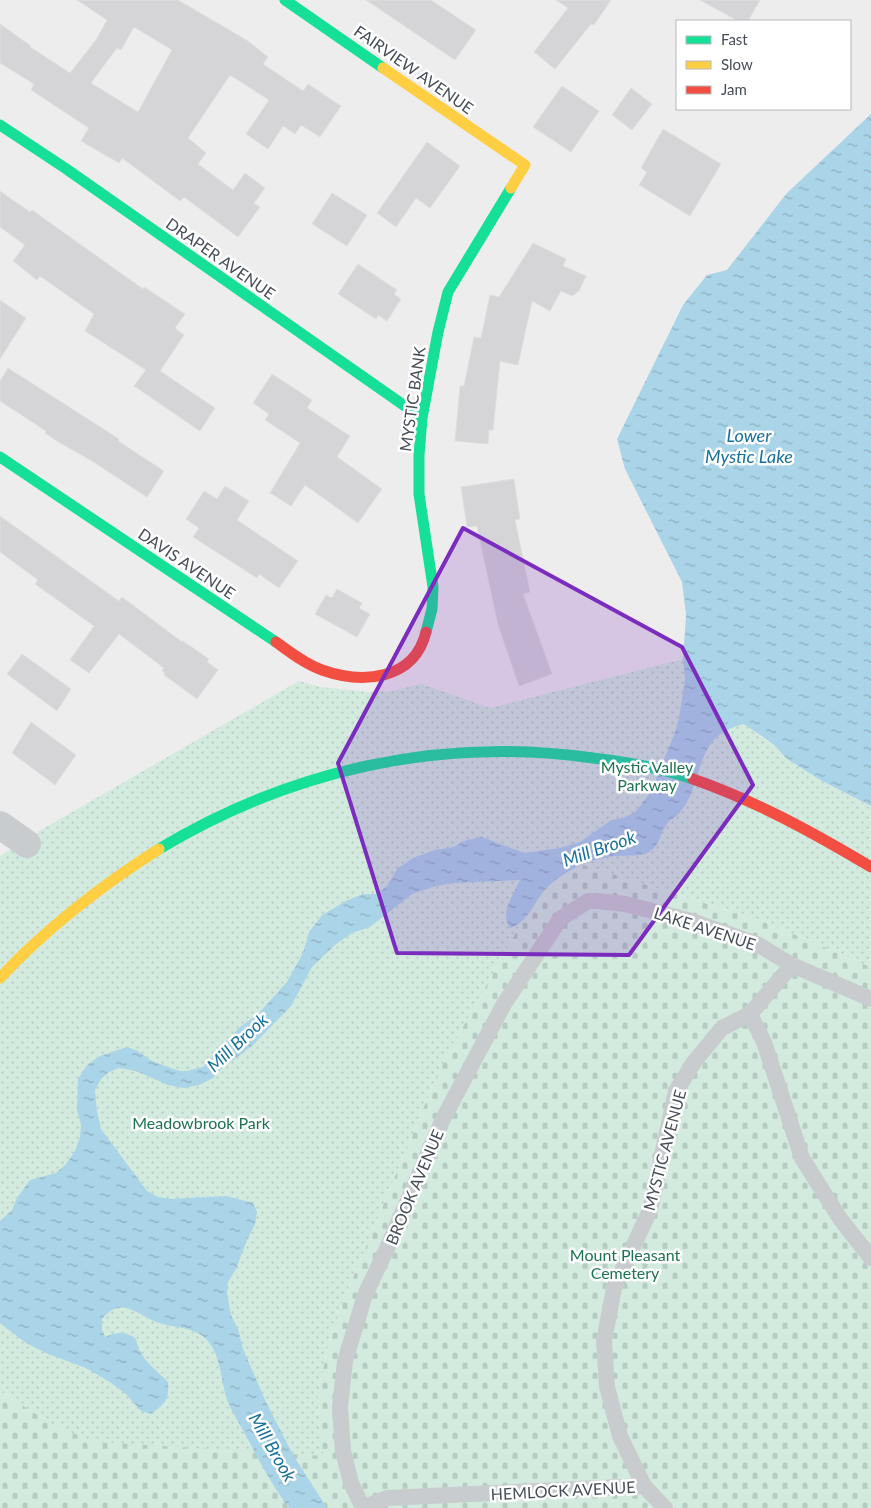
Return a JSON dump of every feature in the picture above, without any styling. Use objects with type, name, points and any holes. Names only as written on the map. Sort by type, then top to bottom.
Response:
[{"type":"street","name":"FAIRVIEW AVENUE","points":[[285,0],[525,165]]},
{"type":"street","name":"DRAPER AVENUE","points":[[0,125],[65,168],[422,418]]},
{"type":"street","name":"MYSTIC BANK","points":[[363,678],[399,669],[413,660],[423,646],[432,609],[433,587],[419,494],[419,455],[422,418],[438,332],[448,292],[525,165]]},
{"type":"street","name":"DAVIS AVENUE","points":[[0,457],[299,658],[343,676],[363,678]]},
{"type":"street","points":[[0,978],[50,931],[97,891],[142,859],[191,830],[241,806],[288,787],[369,764],[430,755],[468,752],[545,752],[644,766],[707,784],[742,798],[805,829],[871,866]]},
{"type":"street","points":[[0,825],[27,844]]},
{"type":"lane","name":"LAKE AVENUE","points":[[588,901],[625,904],[692,921],[757,944],[792,965],[871,999]]},
{"type":"lane","name":"BROOK AVENUE","points":[[363,1508],[351,1484],[343,1451],[340,1407],[345,1361],[365,1295],[443,1120],[504,1004],[560,919],[588,901]]},
{"type":"lane","name":"MYSTIC AVENUE","points":[[665,1508],[644,1486],[620,1436],[607,1387],[604,1341],[614,1288],[650,1210],[676,1091],[694,1062],[722,1028],[750,1014],[792,965]]},
{"type":"lane","points":[[750,1014],[764,1042],[802,1158],[841,1220],[871,1258]]},
{"type":"lane","name":"HEMLOCK AVENUE","points":[[363,1508],[387,1498],[644,1486]]},
{"type":"highlighted area","points":[[463,528],[682,647],[753,785],[629,955],[397,953],[338,763]]},
{"type":"green space","name":"Meadowbrook Park","points":[[683,659],[714,694],[761,737],[773,744],[787,759],[822,781],[871,806],[871,967],[768,923],[581,864],[546,887],[522,921],[440,1068],[332,1328],[317,1397],[323,1456],[96,1442],[55,1426],[0,1391],[0,856],[41,830],[299,681],[321,687],[369,692],[392,691],[422,684],[490,708]]},
{"type":"green space","name":"Mount Pleasant Cemetery","points":[[581,864],[768,923],[871,967],[871,1508],[0,1508],[0,1391],[55,1426],[169,1445],[322,1455],[317,1397],[332,1328],[440,1068],[522,921],[546,887]]},
{"type":"water","name":"Lower Mystic Lake","points":[[871,114],[871,806],[822,781],[787,759],[773,744],[744,724],[729,729],[710,744],[687,802],[679,814],[668,823],[658,843],[646,854],[615,856],[589,862],[575,868],[547,887],[523,920],[510,928],[507,922],[507,909],[520,880],[454,883],[436,886],[412,894],[370,927],[352,933],[336,944],[312,967],[291,1006],[252,1046],[221,1069],[213,1078],[199,1085],[184,1088],[168,1085],[136,1071],[119,1068],[109,1072],[101,1079],[95,1090],[101,1129],[147,1191],[158,1197],[171,1199],[226,1196],[253,1203],[257,1212],[255,1224],[236,1269],[228,1282],[227,1293],[231,1315],[238,1329],[243,1349],[266,1402],[293,1455],[327,1508],[289,1508],[271,1481],[231,1410],[225,1394],[215,1352],[211,1344],[199,1334],[185,1328],[162,1324],[135,1311],[124,1308],[113,1309],[102,1319],[102,1330],[105,1337],[121,1333],[136,1339],[144,1358],[168,1382],[166,1401],[151,1414],[141,1411],[127,1395],[110,1382],[86,1368],[48,1354],[26,1343],[0,1323],[0,1221],[12,1210],[17,1198],[30,1180],[56,1173],[66,1164],[75,1151],[80,1137],[81,1125],[77,1110],[78,1079],[87,1065],[100,1056],[127,1047],[138,1051],[152,1061],[179,1071],[203,1067],[240,1027],[258,1014],[287,982],[303,953],[309,932],[322,915],[363,894],[377,894],[387,886],[397,869],[413,858],[482,837],[524,853],[560,848],[580,842],[610,821],[634,813],[642,804],[651,791],[679,718],[685,679],[683,659],[686,615],[682,582],[625,469],[617,439],[683,305],[707,275],[727,270],[787,193]]},
{"type":"building","points":[[77,0],[178,0],[248,41],[268,57],[263,64],[303,91],[308,84],[341,106],[320,137],[301,125],[295,134],[283,126],[268,149],[246,134],[269,100],[230,75],[188,138],[206,153],[198,164],[233,190],[245,173],[265,188],[254,203],[260,207],[238,237],[184,197],[180,201],[122,158],[119,163],[81,141],[89,128],[31,90],[34,84],[0,63],[0,24],[30,47],[70,73],[96,40],[107,20]],"holes":[[[134,27],[172,50],[138,112],[91,83],[117,48],[121,50]]]},
{"type":"building","points":[[366,0],[431,0],[476,30],[455,60]]},
{"type":"building","points":[[556,0],[611,0],[594,25],[591,24],[555,69],[534,52],[568,8]]},
{"type":"building","points":[[700,0],[760,0],[749,20],[736,20]]},
{"type":"building","points":[[562,86],[599,111],[571,152],[533,127]]},
{"type":"building","points":[[631,88],[652,104],[632,130],[612,115]]},
{"type":"building","points":[[663,129],[721,164],[690,216],[639,185],[647,172],[641,168]]},
{"type":"building","points":[[427,142],[460,166],[430,208],[416,198],[396,227],[377,213]]},
{"type":"building","points":[[0,191],[30,212],[32,210],[143,289],[144,287],[185,314],[175,328],[184,335],[160,371],[215,408],[200,431],[134,386],[146,370],[85,331],[94,314],[40,276],[37,280],[13,261],[25,245],[0,227]]},
{"type":"building","points":[[332,193],[367,215],[347,246],[312,224]]},
{"type":"building","points":[[533,243],[566,259],[563,266],[586,276],[579,291],[572,296],[561,291],[550,311],[532,301],[518,365],[500,361],[493,430],[489,430],[488,444],[455,441],[460,386],[464,386],[474,337],[481,338],[490,295],[499,297]]},
{"type":"building","points":[[358,264],[397,290],[394,294],[401,299],[387,321],[378,315],[376,319],[338,294]]},
{"type":"building","points":[[0,300],[26,318],[0,359]]},
{"type":"building","points":[[8,368],[119,439],[118,441],[164,471],[147,497],[92,461],[57,441],[45,433],[46,431],[0,401],[0,381]]},
{"type":"building","points":[[272,374],[312,400],[307,408],[350,436],[337,457],[382,489],[358,523],[305,485],[291,506],[270,493],[300,443],[265,420],[269,414],[253,403]]},
{"type":"building","points":[[514,479],[520,519],[515,520],[530,592],[523,594],[552,674],[519,686],[498,624],[477,526],[467,527],[461,487]]},
{"type":"building","points":[[225,486],[249,501],[237,520],[298,561],[279,588],[259,574],[257,578],[193,537],[199,528],[186,519],[204,491],[217,499]]},
{"type":"building","points":[[0,516],[119,601],[122,597],[182,642],[209,659],[207,662],[218,670],[197,699],[164,675],[165,673],[162,671],[164,668],[119,634],[89,673],[70,660],[94,626],[35,584],[38,580],[0,552]]},
{"type":"building","points":[[337,589],[362,603],[359,608],[370,614],[357,637],[315,614],[326,595],[332,598]]},
{"type":"building","points":[[22,654],[71,689],[57,711],[7,674]]},
{"type":"building","points":[[31,722],[76,755],[55,785],[12,753]]},
{"type":"traffic: fast","points":[[285,0],[383,68]]},
{"type":"traffic: fast","points":[[0,125],[65,168],[422,418]]},
{"type":"traffic: fast","points":[[426,632],[432,609],[433,587],[419,494],[419,455],[422,418],[438,332],[448,292],[511,188]]},
{"type":"traffic: fast","points":[[0,457],[276,642]]},
{"type":"traffic: fast","points":[[159,849],[209,822],[261,798],[314,780],[368,766],[423,756],[479,752],[536,752],[631,764],[693,779]]},
{"type":"traffic: slow","points":[[383,68],[525,165],[511,188]]},
{"type":"traffic: slow","points":[[0,978],[55,925],[117,877],[159,849]]},
{"type":"traffic: jam","points":[[276,642],[304,661],[322,670],[353,677],[369,677],[384,675],[410,661],[420,648],[426,632]]},
{"type":"traffic: jam","points":[[693,779],[739,797],[784,818],[871,867]]},
{"type":"park label","name":"Mystic Valley Parkway","points":[[647,775]]},
{"type":"water label","name":"Mill Brook","points":[[599,848]]},
{"type":"water label","name":"Mill Brook","points":[[237,1042]]},
{"type":"water label","name":"Mill Brook","points":[[273,1447]]}]
